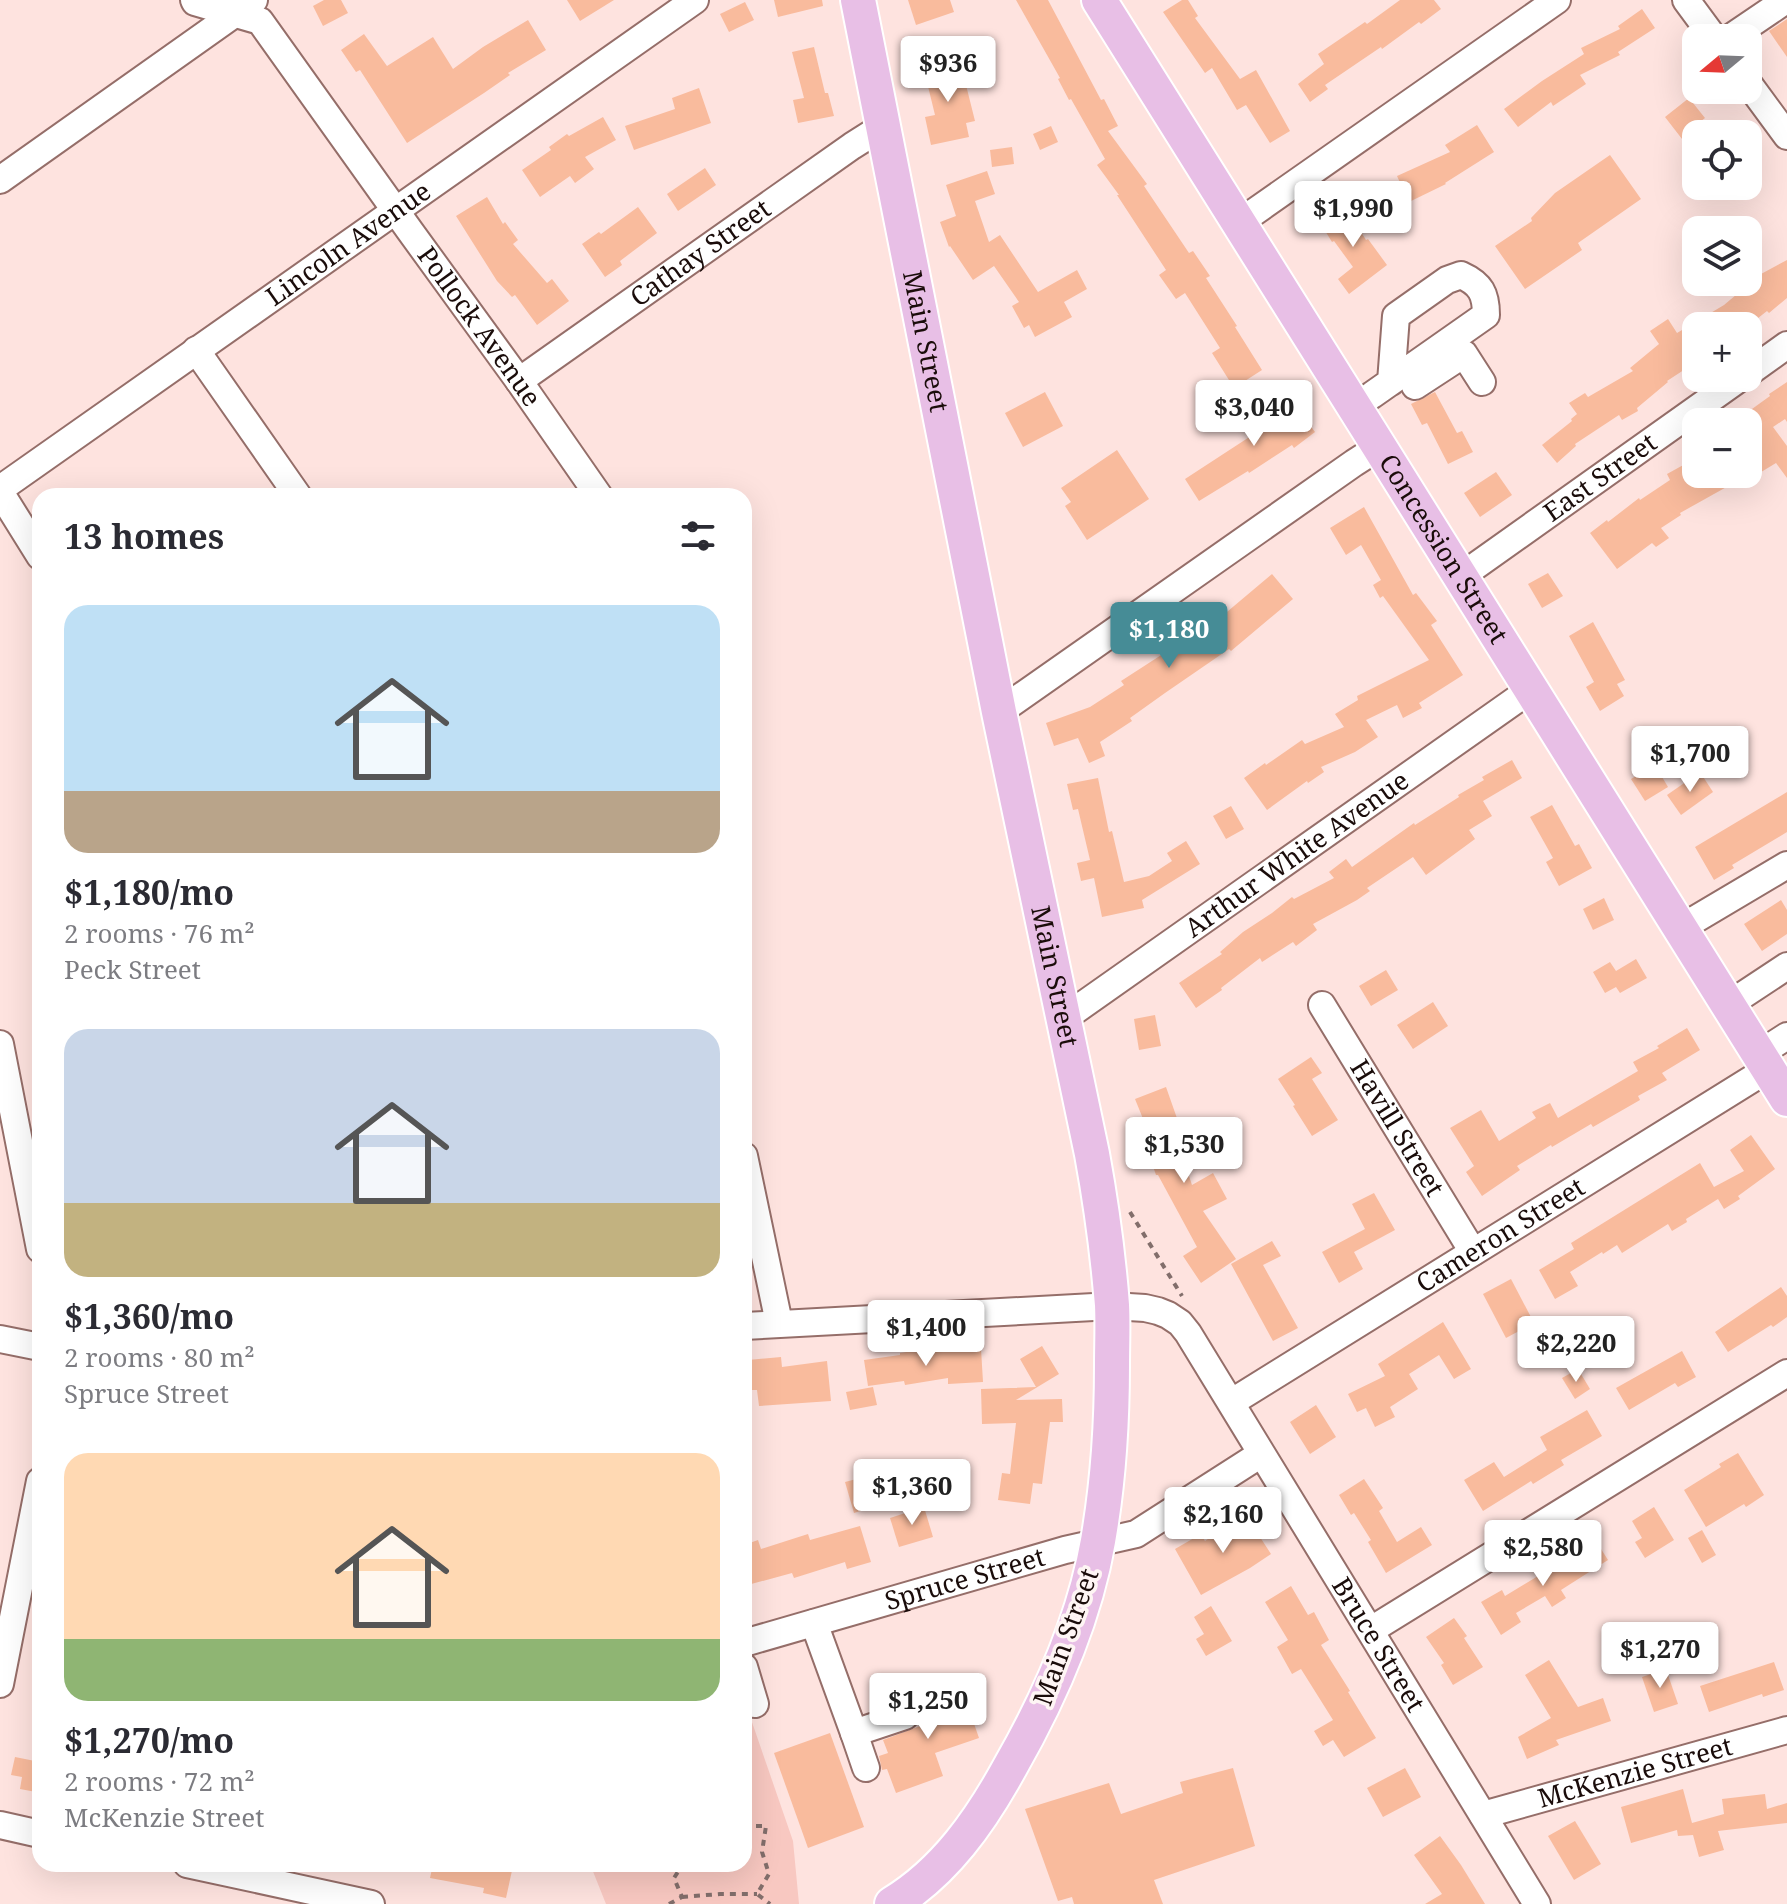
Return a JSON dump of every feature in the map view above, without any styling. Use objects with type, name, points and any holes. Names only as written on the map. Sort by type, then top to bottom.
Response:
[{"type":"main road","name":"Main Street","points":[[858,0],[999,712],[1099,1194],[1112,1306],[1110,1436],[1098,1543],[1066,1652],[1050,1691],[1011,1766],[980,1816],[949,1857],[916,1888],[892,1904]]},
{"type":"main road","name":"Concession Street","points":[[1105,2],[1365,425],[1787,1099]]},
{"type":"street","name":"Pollock Avenue","points":[[194,0],[245,7],[260,21],[593,488]]},
{"type":"street","name":"Lincoln Avenue","points":[[0,490],[695,0]]},
{"type":"street","points":[[1240,222],[1557,0]]},
{"type":"street","points":[[1686,0],[1704,24]]},
{"type":"street","points":[[1751,24],[1786,0]]},
{"type":"street","points":[[0,180],[245,7]]},
{"type":"street","points":[[1762,102],[1787,136]]},
{"type":"street","name":"Cathay Street","points":[[519,381],[882,127]]},
{"type":"street","points":[[1762,363],[1787,345]]},
{"type":"street","points":[[196,350],[292,488]]},
{"type":"street","points":[[1365,425],[1464,354],[1482,382]]},
{"type":"street","points":[[999,712],[1315,490],[1365,425],[1391,382]]},
{"type":"street","name":"East Street","points":[[1460,577],[1720,392]]},
{"type":"street","points":[[0,490],[32,543]]},
{"type":"street","name":"Arthur White Avenue","points":[[1063,1019],[1530,690]]},
{"type":"street","points":[[1679,929],[1787,865]]},
{"type":"street","points":[[1728,1005],[1787,966]]},
{"type":"street","name":"Havill Street","points":[[1322,1005],[1473,1252]]},
{"type":"street","name":"Cameron Street","points":[[1232,1402],[1473,1252],[1763,1061],[1787,1036]]},
{"type":"street","points":[[0,1044],[32,1208]]},
{"type":"street","points":[[752,1194],[779,1323]]},
{"type":"street","name":"Bruce Street","points":[[752,1325],[1112,1306],[1145,1308],[1168,1315],[1180,1323],[1201,1351],[1537,1904]]},
{"type":"street","points":[[0,1339],[32,1345]]},
{"type":"street","points":[[1371,1630],[1787,1373]]},
{"type":"street","name":"Spruce Street","points":[[752,1641],[1065,1550],[1136,1534],[1261,1454]]},
{"type":"street","points":[[0,1684],[6,1629],[30,1586],[32,1565]]},
{"type":"street","points":[[814,1623],[866,1768]]},
{"type":"street","points":[[752,1694],[755,1704]]},
{"type":"street","points":[[854,1733],[905,1716]]},
{"type":"street","name":"McKenzie Street","points":[[1483,1815],[1787,1730]]},
{"type":"street","points":[[0,1825],[32,1832]]},
{"type":"street","points":[[224,1872],[371,1904]]},
{"type":"path","points":[[1122,1200],[1189,1306]]},
{"type":"path","points":[[752,1826],[766,1826],[762,1852],[769,1874],[757,1894]]},
{"type":"path","points":[[678,1872],[674,1878],[682,1897]]},
{"type":"path","points":[[669,1904],[682,1897],[757,1894],[770,1904]]},
{"type":"shaded area","points":[[752,1722],[793,1841],[799,1904],[606,1904],[593,1872],[752,1872]]},
{"type":"building","points":[[324,0],[341,0],[348,13],[323,26],[313,6]]},
{"type":"building","points":[[567,0],[614,0],[580,21]]},
{"type":"building","points":[[774,0],[822,0],[823,6],[778,17]]},
{"type":"building","points":[[908,0],[950,0],[954,12],[916,25]]},
{"type":"building","points":[[1016,0],[1048,0],[1118,126],[1108,131],[1147,184],[1144,186],[1189,253],[1193,251],[1210,276],[1206,278],[1262,370],[1234,388],[1212,353],[1220,348],[1185,293],[1176,299],[1159,275],[1166,270],[1097,165],[1105,159],[1069,100]]},
{"type":"building","points":[[1182,0],[1188,0],[1198,16],[1195,18],[1240,79],[1256,70],[1290,131],[1270,143],[1246,105],[1237,110],[1212,68],[1205,73],[1163,12]]},
{"type":"building","points":[[1400,0],[1434,0],[1441,9],[1325,85],[1328,89],[1310,102],[1298,84],[1324,64],[1318,54]]},
{"type":"building","points":[[745,2],[754,20],[729,32],[720,14]]},
{"type":"building","points":[[1642,9],[1655,28],[1618,52],[1620,55],[1580,75],[1586,84],[1553,106],[1551,102],[1518,127],[1504,109],[1584,54],[1581,48],[1620,29],[1618,26]]},
{"type":"building","points":[[1787,19],[1787,57],[1769,31]]},
{"type":"building","points":[[528,20],[546,50],[407,143],[360,70],[356,72],[341,50],[364,34],[387,66],[433,37],[453,69]]},
{"type":"building","points":[[814,47],[834,116],[798,123],[793,100],[804,98],[792,52]]},
{"type":"building","points":[[960,61],[975,121],[966,123],[969,137],[931,145],[925,117],[935,115],[924,70]]},
{"type":"building","points":[[699,88],[711,123],[634,150],[625,126],[675,109],[672,98]]},
{"type":"building","points":[[1682,104],[1694,104],[1705,118],[1682,120],[1682,139],[1665,117]]},
{"type":"building","points":[[603,117],[616,140],[585,157],[594,169],[575,183],[570,176],[540,197],[522,170],[551,150],[549,147],[567,134],[569,136]]},
{"type":"building","points":[[1477,125],[1494,152],[1446,184],[1409,202],[1397,176],[1450,152],[1445,145]]},
{"type":"building","points":[[1051,126],[1058,142],[1040,150],[1033,134]]},
{"type":"building","points":[[1012,147],[1014,164],[992,167],[990,150]]},
{"type":"building","points":[[1610,155],[1641,199],[1578,243],[1582,250],[1525,289],[1495,246],[1532,221],[1531,218],[1555,193]]},
{"type":"building","points":[[705,168],[716,185],[678,211],[667,194]]},
{"type":"building","points":[[987,171],[995,194],[975,201],[989,242],[1000,235],[1038,292],[1077,270],[1087,289],[1064,302],[1072,317],[1035,337],[1029,325],[1024,328],[1012,306],[1019,302],[994,266],[973,280],[949,247],[940,222],[956,216],[946,185]]},
{"type":"building","points":[[487,197],[503,224],[505,222],[518,240],[513,244],[547,283],[552,279],[569,301],[537,325],[515,295],[512,297],[497,281],[456,216]]},
{"type":"building","points":[[1345,206],[1366,240],[1387,265],[1349,294],[1338,279],[1353,267],[1319,221]]},
{"type":"building","points":[[638,207],[657,233],[620,261],[622,265],[605,277],[582,244]]},
{"type":"building","points":[[1787,260],[1787,298],[1769,313],[1712,312],[1735,296],[1762,296],[1762,273]]},
{"type":"building","points":[[1668,319],[1677,333],[1682,330],[1682,371],[1637,408],[1638,411],[1622,420],[1619,415],[1575,444],[1557,463],[1542,445],[1577,414],[1569,403],[1585,393],[1588,397],[1633,371],[1630,368],[1659,344],[1650,331]]},
{"type":"building","points":[[1787,382],[1787,422],[1785,419],[1773,427],[1787,446],[1787,478],[1776,463],[1762,472],[1762,408],[1753,408]]},
{"type":"building","points":[[1285,391],[1315,432],[1294,448],[1292,445],[1199,501],[1185,479],[1274,421],[1263,408]]},
{"type":"building","points":[[1045,392],[1063,426],[1023,447],[1005,413]]},
{"type":"building","points":[[1435,392],[1457,433],[1462,431],[1473,452],[1448,464],[1427,423],[1422,425],[1411,404]]},
{"type":"building","points":[[1117,450],[1149,499],[1087,540],[1065,506],[1071,502],[1061,488]]},
{"type":"building","points":[[1682,466],[1682,488],[1725,488],[1680,513],[1661,528],[1669,538],[1656,547],[1652,543],[1617,569],[1590,533],[1670,480],[1667,474]]},
{"type":"building","points":[[1496,472],[1512,495],[1480,517],[1464,493]]},
{"type":"building","points":[[1364,507],[1413,595],[1416,593],[1437,621],[1431,625],[1463,675],[1419,703],[1422,708],[1403,718],[1397,705],[1366,720],[1378,737],[1355,752],[1321,767],[1324,772],[1267,810],[1244,778],[1302,740],[1305,744],[1344,727],[1335,714],[1358,700],[1357,696],[1429,660],[1383,596],[1380,598],[1373,585],[1381,580],[1361,545],[1346,555],[1330,528]]},
{"type":"building","points":[[1548,573],[1563,596],[1542,608],[1528,584]]},
{"type":"building","points":[[1272,574],[1293,599],[1231,651],[1229,649],[1165,693],[1130,718],[1132,721],[1100,742],[1105,756],[1089,763],[1078,738],[1054,746],[1046,723],[1090,707],[1124,685],[1121,681],[1169,650],[1167,647],[1190,630],[1196,638]]},
{"type":"building","points":[[1593,622],[1625,680],[1617,684],[1624,696],[1600,711],[1586,687],[1594,682],[1569,636]]},
{"type":"building","points":[[1512,760],[1522,778],[1483,801],[1492,816],[1469,830],[1475,839],[1426,875],[1413,857],[1367,888],[1370,891],[1357,900],[1313,924],[1317,930],[1296,946],[1293,942],[1262,962],[1260,958],[1196,1008],[1179,983],[1222,954],[1220,952],[1243,932],[1292,897],[1294,899],[1334,878],[1329,872],[1346,859],[1352,867],[1414,823],[1484,780],[1482,777]]},
{"type":"building","points":[[1655,765],[1668,787],[1645,801],[1631,779]]},
{"type":"building","points":[[1700,772],[1713,792],[1681,815],[1667,795]]},
{"type":"building","points":[[1098,778],[1109,832],[1112,831],[1124,882],[1149,876],[1172,861],[1167,853],[1186,841],[1200,864],[1142,900],[1144,908],[1102,917],[1094,878],[1081,881],[1077,863],[1090,860],[1078,809],[1073,810],[1067,784]]},
{"type":"building","points":[[1787,792],[1787,832],[1732,865],[1734,868],[1714,880],[1695,847]]},
{"type":"building","points":[[1552,805],[1575,846],[1579,844],[1592,868],[1559,886],[1546,862],[1553,858],[1530,817]]},
{"type":"building","points":[[1231,806],[1244,829],[1226,839],[1213,816]]},
{"type":"building","points":[[1604,898],[1614,920],[1593,930],[1583,909]]},
{"type":"building","points":[[1781,900],[1787,910],[1787,934],[1762,951],[1744,924]]},
{"type":"building","points":[[1636,959],[1647,978],[1620,993],[1616,987],[1605,993],[1593,972],[1610,962],[1616,971]]},
{"type":"building","points":[[1386,970],[1398,990],[1371,1006],[1359,986]]},
{"type":"building","points":[[1433,1002],[1448,1026],[1413,1049],[1397,1025]]},
{"type":"building","points":[[1155,1015],[1161,1046],[1139,1050],[1134,1019]]},
{"type":"building","points":[[1687,1028],[1700,1050],[1662,1073],[1667,1080],[1638,1096],[1640,1100],[1593,1127],[1591,1124],[1517,1166],[1520,1170],[1482,1196],[1466,1172],[1474,1166],[1450,1128],[1481,1110],[1499,1141],[1536,1118],[1532,1112],[1550,1103],[1558,1118],[1638,1071],[1633,1062]]},
{"type":"building","points":[[1311,1057],[1322,1073],[1312,1079],[1338,1120],[1312,1136],[1278,1079]]},
{"type":"building","points":[[1166,1087],[1185,1141],[1178,1143],[1192,1185],[1213,1173],[1227,1199],[1203,1211],[1236,1259],[1201,1283],[1183,1256],[1197,1247],[1156,1175],[1145,1143],[1152,1141],[1135,1099]]},
{"type":"building","points":[[1751,1135],[1775,1169],[1738,1196],[1740,1199],[1724,1209],[1718,1199],[1672,1231],[1668,1224],[1622,1253],[1617,1245],[1602,1252],[1570,1272],[1578,1286],[1555,1299],[1539,1270],[1574,1249],[1571,1243],[1700,1163],[1714,1187],[1744,1171],[1730,1150]]},
{"type":"building","points":[[1374,1193],[1395,1230],[1354,1252],[1363,1269],[1339,1283],[1322,1252],[1365,1229],[1352,1204]]},
{"type":"building","points":[[1272,1241],[1281,1256],[1263,1265],[1298,1328],[1273,1341],[1231,1264]]},
{"type":"building","points":[[1511,1279],[1534,1323],[1506,1338],[1483,1294]]},
{"type":"building","points":[[1781,1287],[1787,1296],[1787,1317],[1728,1352],[1715,1332]]},
{"type":"building","points":[[1443,1322],[1471,1369],[1454,1379],[1439,1355],[1409,1374],[1418,1389],[1390,1407],[1395,1417],[1375,1427],[1366,1408],[1357,1412],[1348,1394],[1385,1376],[1378,1364]]},
{"type":"building","points":[[1042,1346],[1059,1374],[1016,1400],[1062,1399],[1063,1422],[1050,1422],[1042,1484],[1033,1483],[1030,1504],[998,1500],[1002,1473],[1010,1474],[1016,1423],[982,1424],[981,1389],[1036,1387],[1020,1359]]},
{"type":"building","points":[[981,1349],[983,1382],[948,1384],[948,1378],[905,1385],[904,1381],[868,1386],[864,1360],[919,1350],[920,1353]]},
{"type":"building","points":[[1682,1351],[1696,1377],[1678,1387],[1675,1383],[1629,1410],[1616,1388]]},
{"type":"building","points":[[781,1357],[782,1367],[827,1361],[831,1401],[759,1406],[757,1390],[752,1390],[752,1360]]},
{"type":"building","points":[[1578,1369],[1590,1389],[1575,1399],[1562,1378]]},
{"type":"building","points":[[873,1387],[877,1405],[850,1410],[846,1392]]},
{"type":"building","points":[[1316,1405],[1336,1437],[1310,1454],[1290,1422]]},
{"type":"building","points":[[1587,1410],[1602,1436],[1561,1460],[1564,1465],[1483,1511],[1464,1480],[1494,1462],[1504,1477],[1547,1450],[1540,1437]]},
{"type":"building","points":[[1738,1453],[1764,1495],[1706,1527],[1684,1490]]},
{"type":"building","points":[[868,1476],[876,1506],[854,1513],[845,1482]]},
{"type":"building","points":[[1364,1479],[1383,1508],[1379,1511],[1397,1542],[1421,1527],[1432,1545],[1386,1573],[1368,1542],[1371,1540],[1339,1495]]},
{"type":"building","points":[[924,1507],[933,1537],[899,1547],[890,1518]]},
{"type":"building","points":[[1654,1507],[1674,1540],[1645,1558],[1635,1542],[1642,1538],[1632,1521]]},
{"type":"building","points":[[1245,1514],[1271,1554],[1201,1595],[1175,1549],[1201,1534],[1205,1541]]},
{"type":"building","points":[[860,1526],[871,1562],[847,1569],[845,1562],[794,1578],[792,1573],[752,1584],[752,1542],[758,1540],[761,1549],[808,1534],[810,1540]]},
{"type":"building","points":[[1702,1530],[1716,1555],[1702,1563],[1688,1538]]},
{"type":"building","points":[[1596,1541],[1608,1560],[1561,1590],[1566,1598],[1552,1607],[1545,1596],[1516,1613],[1521,1622],[1501,1635],[1481,1602],[1502,1590],[1505,1596]]},
{"type":"building","points":[[1291,1586],[1308,1615],[1314,1612],[1329,1640],[1321,1645],[1376,1738],[1344,1757],[1333,1740],[1323,1746],[1314,1731],[1333,1720],[1301,1669],[1292,1674],[1277,1647],[1288,1640],[1265,1602]]},
{"type":"building","points":[[1211,1606],[1232,1641],[1206,1656],[1196,1639],[1204,1634],[1194,1617]]},
{"type":"building","points":[[1454,1618],[1483,1667],[1453,1685],[1441,1665],[1444,1663],[1426,1637]]},
{"type":"building","points":[[1549,1660],[1578,1707],[1603,1698],[1611,1721],[1556,1740],[1559,1745],[1527,1759],[1518,1737],[1551,1718],[1525,1675]]},
{"type":"building","points":[[1774,1662],[1784,1690],[1709,1712],[1700,1686]]},
{"type":"building","points":[[1666,1669],[1678,1704],[1654,1712],[1642,1677]]},
{"type":"building","points":[[962,1689],[979,1738],[935,1753],[943,1776],[896,1793],[887,1769],[882,1770],[879,1756],[888,1753],[883,1740],[920,1726],[917,1705]]},
{"type":"building","points":[[830,1733],[864,1827],[808,1848],[774,1753]]},
{"type":"building","points":[[15,1757],[32,1760],[32,1791],[20,1789],[22,1777],[11,1775]]},
{"type":"building","points":[[1233,1768],[1255,1846],[1154,1880],[1163,1904],[1074,1904],[1072,1897],[1058,1901],[1025,1809],[1109,1783],[1121,1814],[1183,1793],[1180,1782]]},
{"type":"building","points":[[1405,1768],[1421,1797],[1383,1817],[1367,1788]]},
{"type":"building","points":[[1683,1789],[1692,1823],[1724,1814],[1722,1799],[1765,1794],[1767,1809],[1787,1803],[1787,1823],[1718,1831],[1724,1850],[1699,1857],[1693,1835],[1678,1836],[1677,1830],[1631,1843],[1621,1807]]},
{"type":"building","points":[[1575,1821],[1601,1864],[1574,1880],[1548,1836]]},
{"type":"building","points":[[1440,1836],[1485,1904],[1425,1904],[1442,1894],[1414,1855]]},
{"type":"building","points":[[431,1872],[512,1872],[506,1898],[483,1893],[484,1888],[430,1878]]}]
